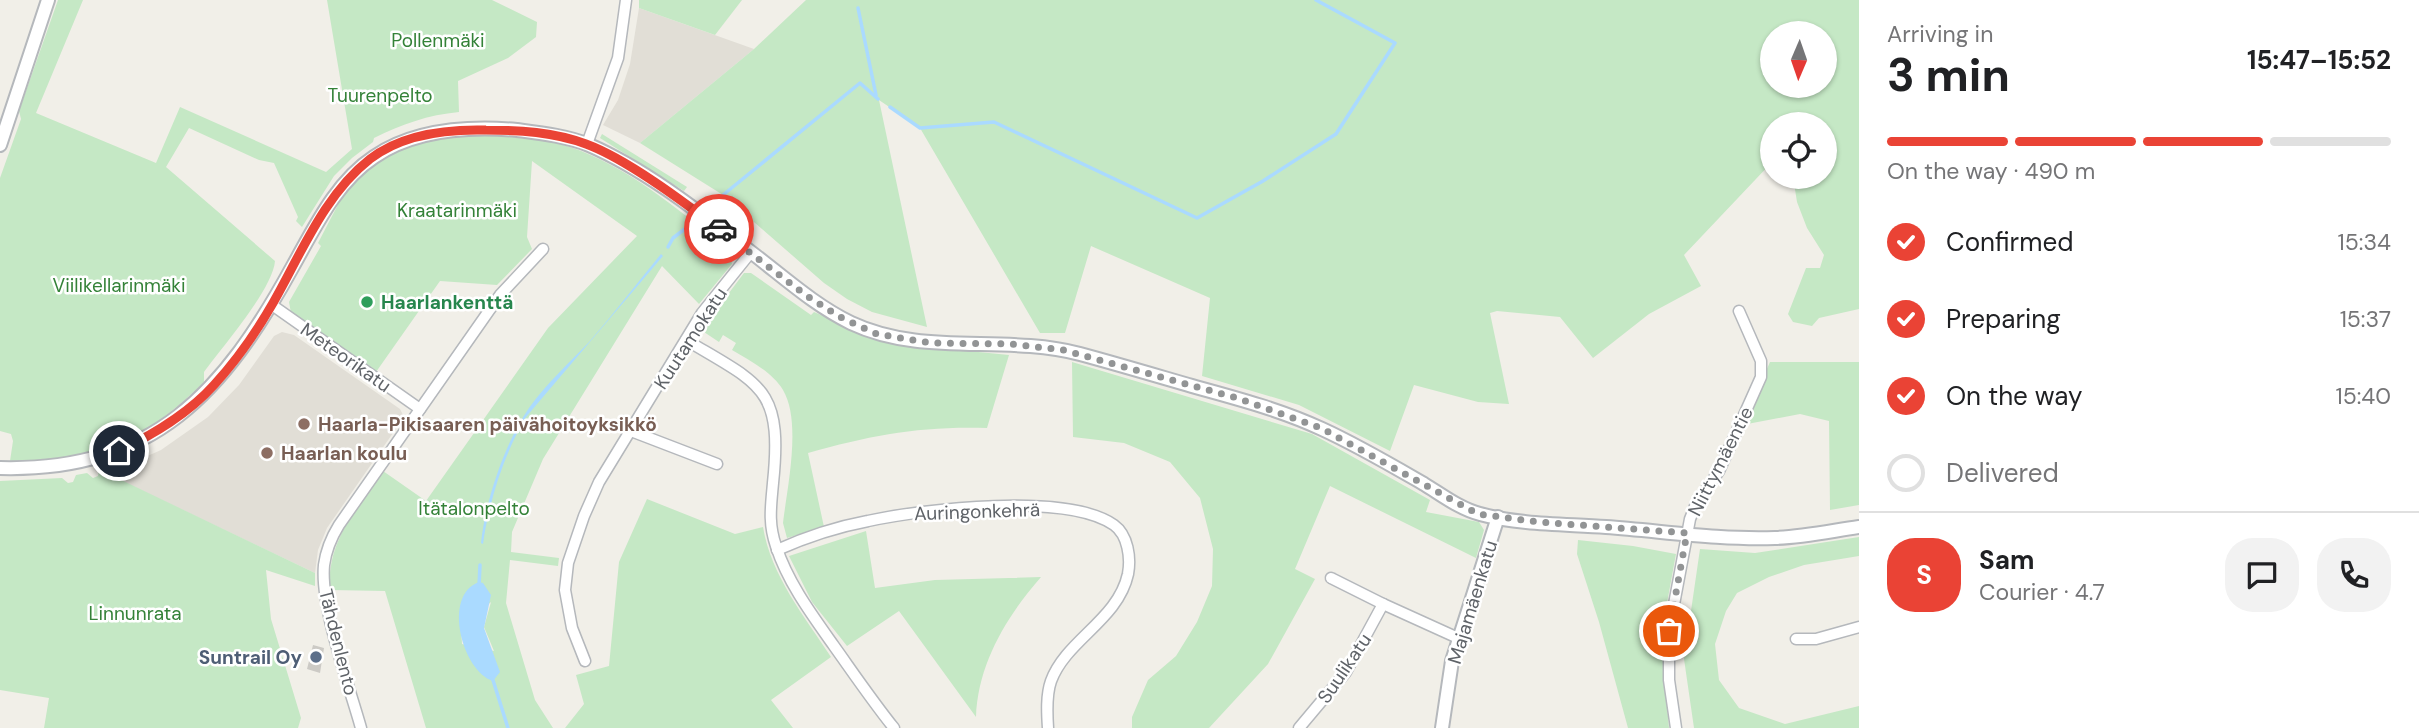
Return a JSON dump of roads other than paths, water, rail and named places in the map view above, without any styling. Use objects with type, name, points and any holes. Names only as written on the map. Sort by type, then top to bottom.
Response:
[{"type":"street","points":[[0,145],[48,0]]},
{"type":"street","points":[[587,144],[618,58],[626,0]]},
{"type":"street","points":[[0,468],[57,466],[100,458],[162,429],[215,384],[272,305],[336,194],[371,159],[393,146],[427,134],[463,129],[514,130],[587,144],[685,204],[807,296],[840,317],[877,334],[931,343],[1011,344],[1063,350],[1237,398],[1321,428],[1466,509],[1498,517],[1776,538],[1859,527]]},
{"type":"street","name":"Tähdenlento","points":[[361,728],[326,598],[323,577],[326,555],[339,525],[500,295],[543,249]]},
{"type":"street","name":"Kuutamokatu","points":[[585,661],[567,611],[568,563],[599,482],[709,304],[751,252]]},
{"type":"street","name":"Meteorikatu","points":[[272,305],[420,409]]},
{"type":"street","name":"Niittymäentie","points":[[1676,728],[1669,680],[1668,649],[1687,533],[1696,504],[1719,471],[1761,377],[1760,361],[1739,311]]},
{"type":"street","points":[[686,340],[743,374],[766,396],[775,424],[775,456],[769,509],[777,550],[804,603],[894,728]]},
{"type":"street","points":[[631,431],[717,464]]},
{"type":"street","name":"Auringonkehrä","points":[[777,550],[821,533],[865,521],[942,510],[997,507],[1049,509],[1092,516],[1115,526],[1127,546],[1128,572],[1125,582],[1108,612],[1056,670],[1048,692],[1048,728]]},
{"type":"street","name":"Majamäenkatu","points":[[1442,728],[1458,638],[1486,560],[1498,517]]},
{"type":"street","points":[[1331,578],[1458,638]]},
{"type":"street","name":"Suulikatu","points":[[1300,728],[1346,673],[1383,604]]},
{"type":"street","points":[[1796,639],[1816,639],[1859,627]]},
{"type":"water","points":[[661,254],[663,256],[526,417],[498,478],[483,544],[481,543],[487,509],[498,473],[520,422],[543,390],[590,341]]},
{"type":"water","points":[[479,582],[483,583],[491,595],[484,628],[500,672],[493,681],[482,674],[473,663],[465,649],[461,633],[461,602],[468,590]]},
{"type":"waterway","points":[[890,107],[920,128],[994,122],[1197,218],[1263,181],[1336,134],[1395,43],[1316,0]]},
{"type":"waterway","points":[[858,8],[876,95]]},
{"type":"waterway","points":[[723,195],[860,83],[878,99]]},
{"type":"waterway","points":[[668,247],[673,238],[694,222]]},
{"type":"waterway","points":[[479,586],[480,565]]},
{"type":"waterway","points":[[492,677],[508,728]]},
{"type":"place","name":"Haarlankenttä","points":[[367,302]]},
{"type":"place","name":"Haarla-Pikisaaren päivähoitoyksikkö","points":[[304,424]]},
{"type":"place","name":"Haarlan koulu","points":[[267,453]]},
{"type":"place","name":"Suntrail Oy","points":[[316,657]]},
{"type":"park label","name":"Pollenmäki","points":[[438,40]]},
{"type":"park label","name":"Tuurenpelto","points":[[380,95]]},
{"type":"park label","name":"Kraatarinmäki","points":[[457,210]]},
{"type":"park label","name":"Viilikellarinmäki","points":[[119,285]]},
{"type":"park label","name":"Itätalonpelto","points":[[474,508]]},
{"type":"park label","name":"Linnunrata","points":[[135,613]]}]
